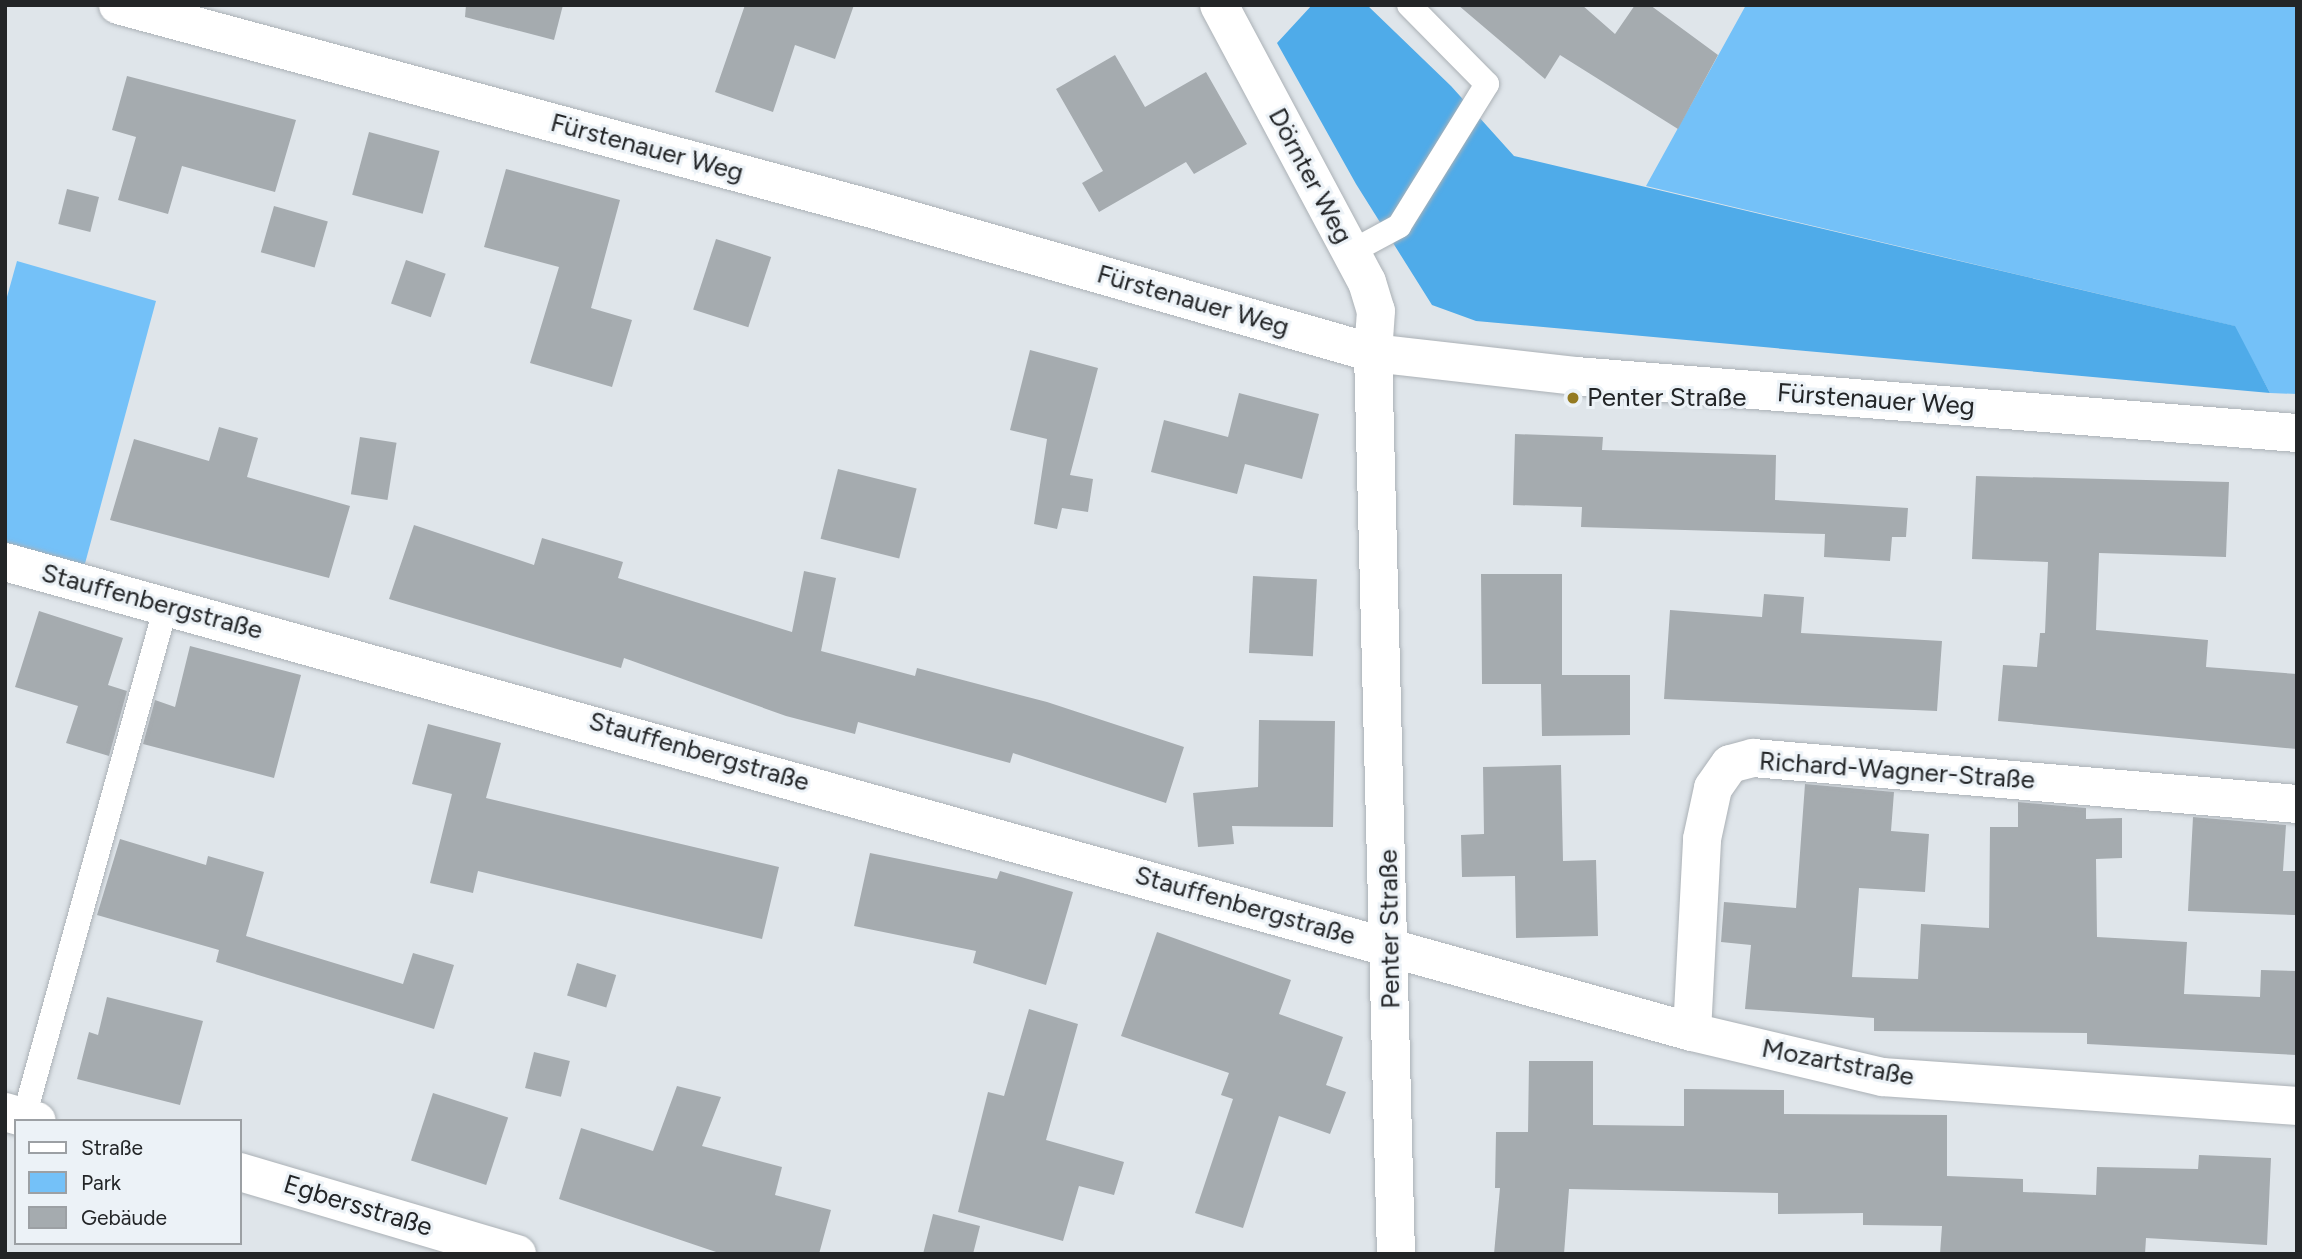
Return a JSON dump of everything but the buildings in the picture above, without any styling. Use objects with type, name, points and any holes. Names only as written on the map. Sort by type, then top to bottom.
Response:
[{"type":"street","name":"Fürstenauer Weg","points":[[118,5],[872,209],[1373,353],[1576,376],[2297,433]]},
{"type":"street","name":"Dörnter Weg","points":[[1219,5],[1351,252],[1376,311],[1373,353]]},
{"type":"street","name":"Penter Straße","points":[[1373,353],[1391,947],[1396,1254]]},
{"type":"street","name":"Stauffenbergstraße","points":[[5,562],[1391,947]]},
{"type":"street","name":"Richard-Wagner-Straße","points":[[1692,1032],[1702,839],[1713,788],[1730,764],[1753,758],[2297,804]]},
{"type":"street","name":"Mozartstraße","points":[[1391,947],[1692,1032],[1883,1077],[2297,1106]]},
{"type":"street","name":"Egbersstraße","points":[[242,1173],[517,1254]]},
{"type":"lane","points":[[1351,252],[1399,226],[1486,84],[1409,5]]},
{"type":"lane","points":[[22,1116],[166,606]]},
{"type":"green space","points":[[1746,5],[2297,5],[2297,394],[2270,393],[2234,326],[1646,186]]},
{"type":"green space","points":[[17,261],[156,301],[80,582],[5,562],[5,304]]},
{"type":"shaded area","points":[[1312,5],[1367,5],[1451,86],[1514,156],[2235,326],[2270,393],[1476,321],[1432,305],[1356,184],[1277,43]]},
{"type":"place","name":"Penter Straße","points":[[1573,398]]}]
